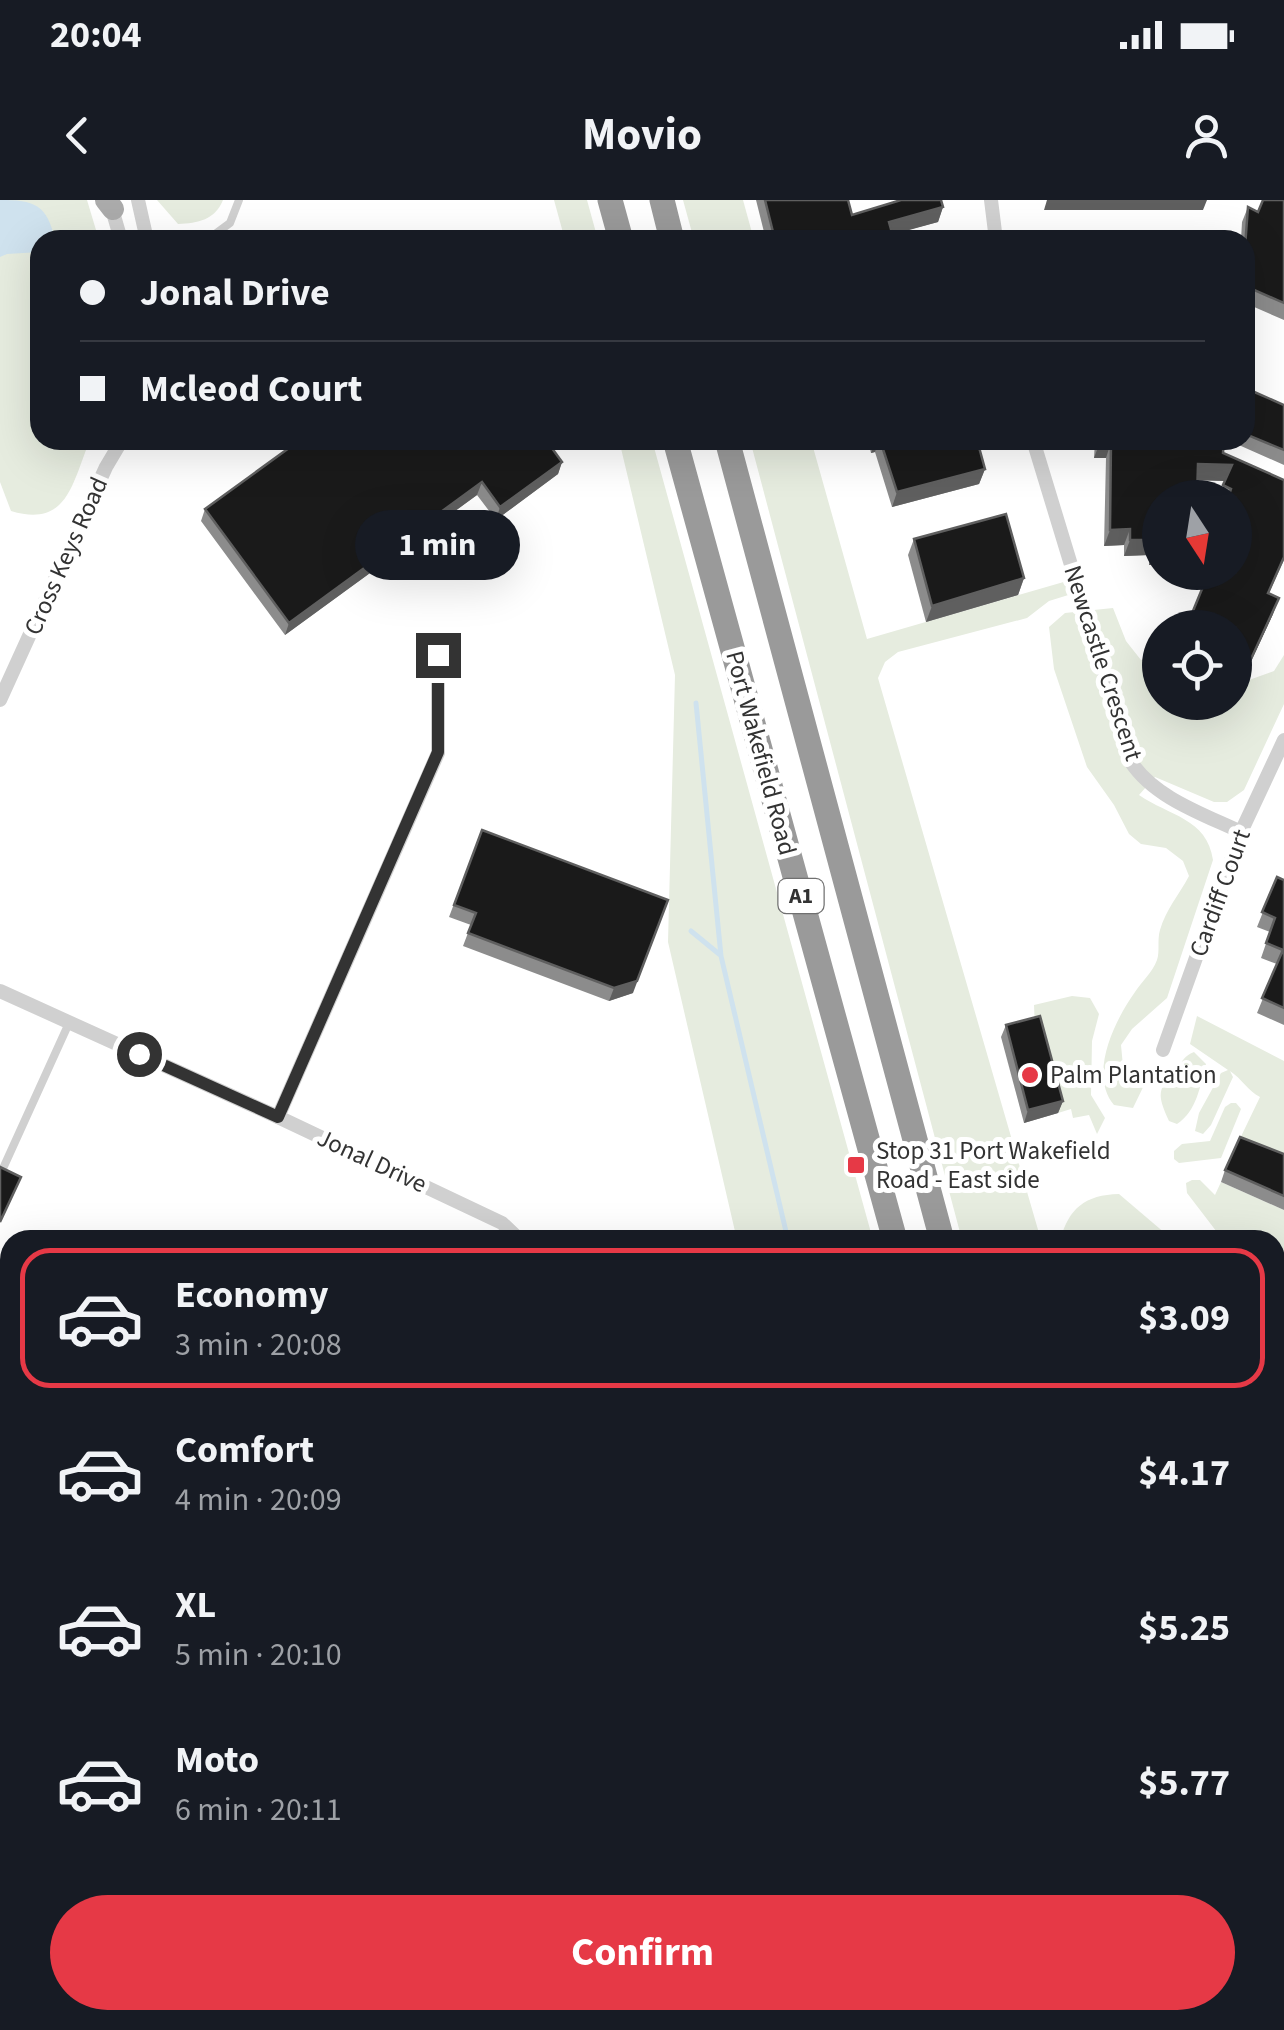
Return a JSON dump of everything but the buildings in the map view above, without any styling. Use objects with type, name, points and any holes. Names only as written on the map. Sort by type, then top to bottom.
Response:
[{"type":"highway","points":[[610,200],[618,230]]},
{"type":"highway","points":[[662,200],[670,230]]},
{"type":"highway","name":"Port Wakefield Road","points":[[678,450],[892,1230]]},
{"type":"highway","name":"Port Wakefield Road","points":[[730,450],[939,1230]]},
{"type":"street","points":[[138,200],[146,230]]},
{"type":"street","points":[[991,200],[995,230]]},
{"type":"street","points":[[109,203],[118,230]]},
{"type":"street","name":"Cross Keys Road","points":[[106,466],[110,450]]},
{"type":"street","name":"Cross Keys Road","points":[[0,700],[116,450]]},
{"type":"street","name":"Newcastle Crescent","points":[[1036,450],[1132,762],[1148,782],[1241,832]]},
{"type":"street","points":[[278,1117],[438,752],[438,655]]},
{"type":"street","name":"Cardiff Court","points":[[1163,1050],[1241,832],[1284,740]]},
{"type":"street","name":"Jonal Drive","points":[[0,991],[278,1117],[502,1223],[509,1230]]},
{"type":"lane","points":[[221,230],[230,223],[239,200]]},
{"type":"lane","points":[[0,1175],[69,1023]]},
{"type":"shaded area","points":[[0,200],[87,200],[96,230],[30,230],[30,450],[86,450],[65,498],[45,513],[11,511],[0,482]]},
{"type":"shaded area","points":[[157,200],[223,200],[205,219],[178,224]]},
{"type":"shaded area","points":[[554,200],[587,200],[595,230],[562,230]]},
{"type":"shaded area","points":[[683,200],[743,200],[751,230],[691,230]]},
{"type":"shaded area","points":[[621,450],[655,450],[870,1230],[735,1230],[668,942],[675,675]]},
{"type":"shaded area","points":[[753,450],[814,450],[867,639],[1074,579],[1078,592],[1049,601],[1027,618],[898,652],[885,662],[878,678],[1038,1230],[959,1230]]},
{"type":"shaded area","points":[[1113,608],[1126,641],[1142,660],[1142,720],[1252,720],[1252,679],[1274,671],[1284,655],[1284,704],[1244,790],[1227,802],[1214,802],[1155,777],[1139,795],[1195,827],[1209,846],[1213,860],[1167,998],[1132,1029],[1121,1045],[1123,1066],[1136,1075],[1148,1077],[1133,1108],[1114,1105],[1107,1092],[1107,1047],[1127,1004],[1155,965],[1163,922],[1189,876],[1183,861],[1166,848],[1141,844],[1129,834],[1087,767],[1054,669],[1049,627],[1065,613]]},
{"type":"shaded area","points":[[1072,996],[1090,998],[1099,1014],[1092,1041],[1091,1095],[1105,1118],[1097,1134],[1089,1115],[1073,1118],[1071,1109],[1058,1113],[1035,1029],[1034,1005]]},
{"type":"shaded area","points":[[1197,1016],[1284,1061],[1284,1170],[1235,1149],[1260,1097],[1230,1071],[1233,1077],[1211,1125],[1203,1134],[1195,1131],[1199,1113],[1221,1073],[1228,1070],[1190,1044]]},
{"type":"shaded area","points":[[1194,1052],[1206,1064],[1193,1105],[1177,1124],[1169,1121],[1162,1104],[1162,1088]]},
{"type":"shaded area","points":[[1231,1103],[1241,1109],[1221,1158],[1179,1163],[1174,1159],[1174,1151],[1182,1144],[1210,1141],[1225,1107]]},
{"type":"shaded area","points":[[1200,1180],[1215,1195],[1221,1182],[1284,1210],[1284,1230],[1215,1230],[1187,1193],[1186,1183]]},
{"type":"shaded area","points":[[1119,1194],[1161,1230],[1064,1230],[1080,1205],[1097,1197]]},
{"type":"water","points":[[0,200],[37,206],[52,230],[30,230],[30,253],[0,257]]},
{"type":"waterway","points":[[696,703],[721,956],[786,1230]]},
{"type":"waterway","points":[[691,931],[719,954]]},
{"type":"place","name":"Palm Plantation","points":[[1030,1075]]},
{"type":"place","name":"Stop 31 Port Wakefield Road - East side","points":[[856,1165]]},
{"type":"route","points":[[139,1054],[278,1117],[438,752],[438,655]]}]
